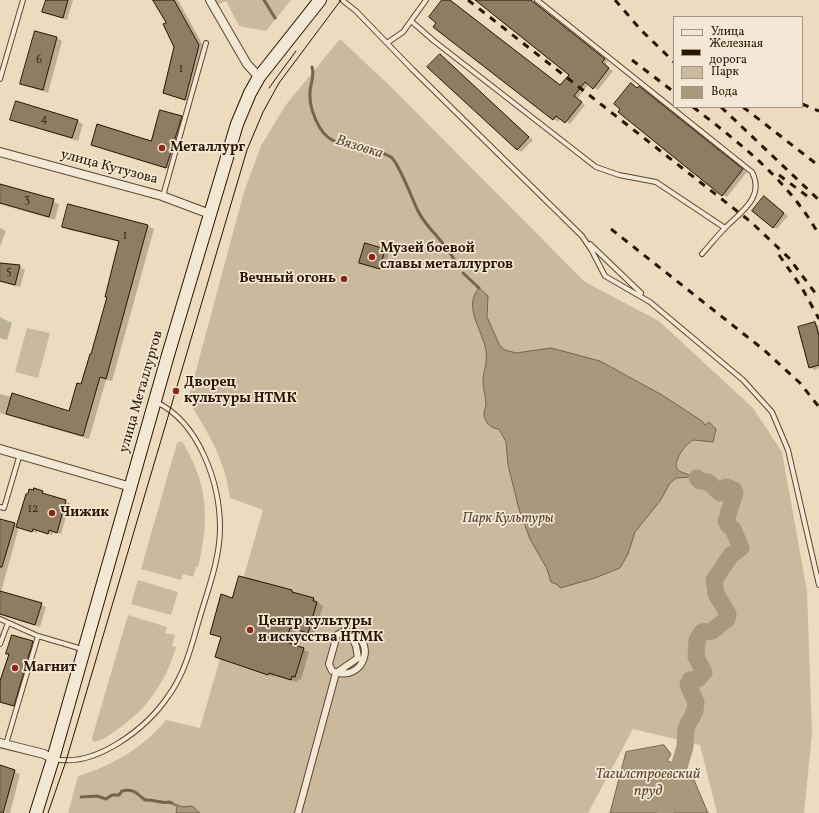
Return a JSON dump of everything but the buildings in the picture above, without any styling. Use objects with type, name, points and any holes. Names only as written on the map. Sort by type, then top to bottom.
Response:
[{"type":"main road","name":"улица Металлургов","points":[[36,813],[54,758],[237,124],[259,77],[320,0]]},
{"type":"street","points":[[210,0],[247,64],[259,77]]},
{"type":"street","name":"улица Кутузова","points":[[0,152],[162,196],[210,214]]},
{"type":"street","points":[[0,449],[131,487]]},
{"type":"street","points":[[344,631],[349,632],[360,638],[364,644],[364,659],[356,670],[349,673],[336,673],[330,668],[329,664],[337,635],[344,631]]},
{"type":"street","points":[[298,813],[336,673]]},
{"type":"street","points":[[3,744],[44,754],[54,758]]},
{"type":"lane","points":[[0,79],[23,0]]},
{"type":"lane","points":[[342,0],[356,11],[650,302],[743,380],[772,412],[788,450],[819,586]]},
{"type":"lane","points":[[387,43],[404,32],[426,0]]},
{"type":"lane","points":[[537,0],[752,172],[756,185],[754,197],[741,214],[725,228],[702,254]]},
{"type":"lane","points":[[411,21],[434,42],[596,167],[619,175],[656,182],[725,228]]},
{"type":"lane","points":[[162,196],[206,43]]},
{"type":"lane","points":[[582,236],[605,276],[650,302]]},
{"type":"lane","points":[[54,758],[66,761],[83,759],[107,750],[137,728],[162,704],[178,681],[186,661],[212,574],[220,529],[219,506],[213,482],[202,453],[189,430],[170,409],[156,402]]},
{"type":"lane","points":[[0,507],[4,508],[20,454]]},
{"type":"lane","points":[[0,619],[38,636],[85,649]]},
{"type":"lane","points":[[0,644],[8,623]]},
{"type":"lane","points":[[3,744],[38,636]]},
{"type":"green space","points":[[214,0],[291,0],[266,31],[239,26],[226,1],[217,5]]},
{"type":"green space","name":"Парк Культуры","points":[[340,39],[391,87],[585,282],[659,321],[753,408],[782,452],[807,591],[812,733],[804,813],[717,813],[700,745],[633,729],[588,813],[68,813],[78,776],[103,767],[137,747],[148,739],[166,720],[200,728],[263,510],[230,498],[228,484],[215,447],[188,400],[244,192],[261,146],[285,106]]},
{"type":"green space","points":[[27,328],[50,333],[38,378],[15,372]]},
{"type":"green space","points":[[182,441],[191,457],[202,487],[205,517],[202,549],[198,567],[196,567],[193,577],[183,574],[181,580],[141,569],[177,443]]},
{"type":"green space","points":[[138,580],[178,592],[171,615],[131,604]]},
{"type":"green space","points":[[128,615],[167,627],[165,633],[175,635],[172,646],[176,647],[167,672],[145,705],[126,723],[110,735],[93,742],[92,738]]},
{"type":"water","points":[[479,288],[488,296],[487,317],[500,346],[505,350],[516,353],[551,348],[600,361],[662,395],[702,421],[705,425],[709,422],[716,429],[713,442],[694,440],[684,448],[678,458],[676,466],[681,472],[693,477],[676,478],[670,483],[660,501],[635,532],[628,554],[620,568],[595,578],[560,588],[558,585],[551,582],[547,569],[530,539],[519,509],[508,465],[506,442],[499,429],[493,428],[488,424],[484,416],[486,404],[483,382],[486,351],[475,319],[472,303],[474,295]]},
{"type":"water","name":"Тагилстроевский пруд","points":[[664,745],[671,754],[667,761],[677,764],[691,773],[708,813],[610,813],[626,752]]},
{"type":"water","points":[[169,802],[183,807],[192,806],[200,813],[176,813],[177,807]]},
{"type":"waterway","name":"Вязовка","points":[[264,0],[275,18]]},
{"type":"waterway","name":"Вязовка","points":[[312,67],[313,74],[310,89],[310,102],[320,128],[326,136],[334,141],[352,147],[372,150],[391,157],[402,174],[421,216],[456,262]]},
{"type":"waterway","name":"Вязовка","points":[[463,273],[479,288]]},
{"type":"waterway","name":"Вязовка","points":[[665,813],[685,747],[686,728],[695,711],[696,702],[688,685],[690,680],[698,679],[704,672],[696,657],[697,640],[702,632],[712,631],[727,619],[728,614],[716,594],[714,580],[731,555],[741,548],[733,529],[726,521],[735,493],[734,490],[726,487],[720,493],[708,482],[700,481],[697,478]]},
{"type":"waterway","points":[[81,797],[97,796],[106,799],[112,795],[119,795],[122,791],[130,790],[145,800],[172,803]]},
{"type":"tram line","points":[[48,813],[66,761],[247,150],[263,112],[279,83],[341,0]]},
{"type":"tram line","points":[[269,88],[296,51]]},
{"type":"railway","points":[[468,0],[751,222],[789,258],[819,298]]},
{"type":"railway","points":[[615,0],[641,30],[673,61]]},
{"type":"railway","points":[[632,60],[673,91]]},
{"type":"railway","points":[[803,104],[819,111]]},
{"type":"railway","points":[[694,108],[729,135],[779,181],[793,197],[819,235]]},
{"type":"railway","points":[[722,108],[819,200]]},
{"type":"railway","points":[[744,108],[819,166]]},
{"type":"railway","points":[[779,175],[811,199]]},
{"type":"railway","points":[[611,229],[764,350],[800,383],[819,407]]},
{"type":"railway","points":[[779,255],[802,288],[819,319]]},
{"type":"place","name":"Металлург","points":[[162,148]]},
{"type":"place","name":"Музей боевой славы металлургов","points":[[372,257]]},
{"type":"place","name":"Вечный огонь","points":[[344,279]]},
{"type":"place","name":"Дворец культуры НТМК","points":[[176,391]]},
{"type":"place","name":"Чижик","points":[[52,513]]},
{"type":"place","name":"Центр культуры и искусства НТМК","points":[[250,630]]},
{"type":"place","name":"Магнит","points":[[15,668]]}]
